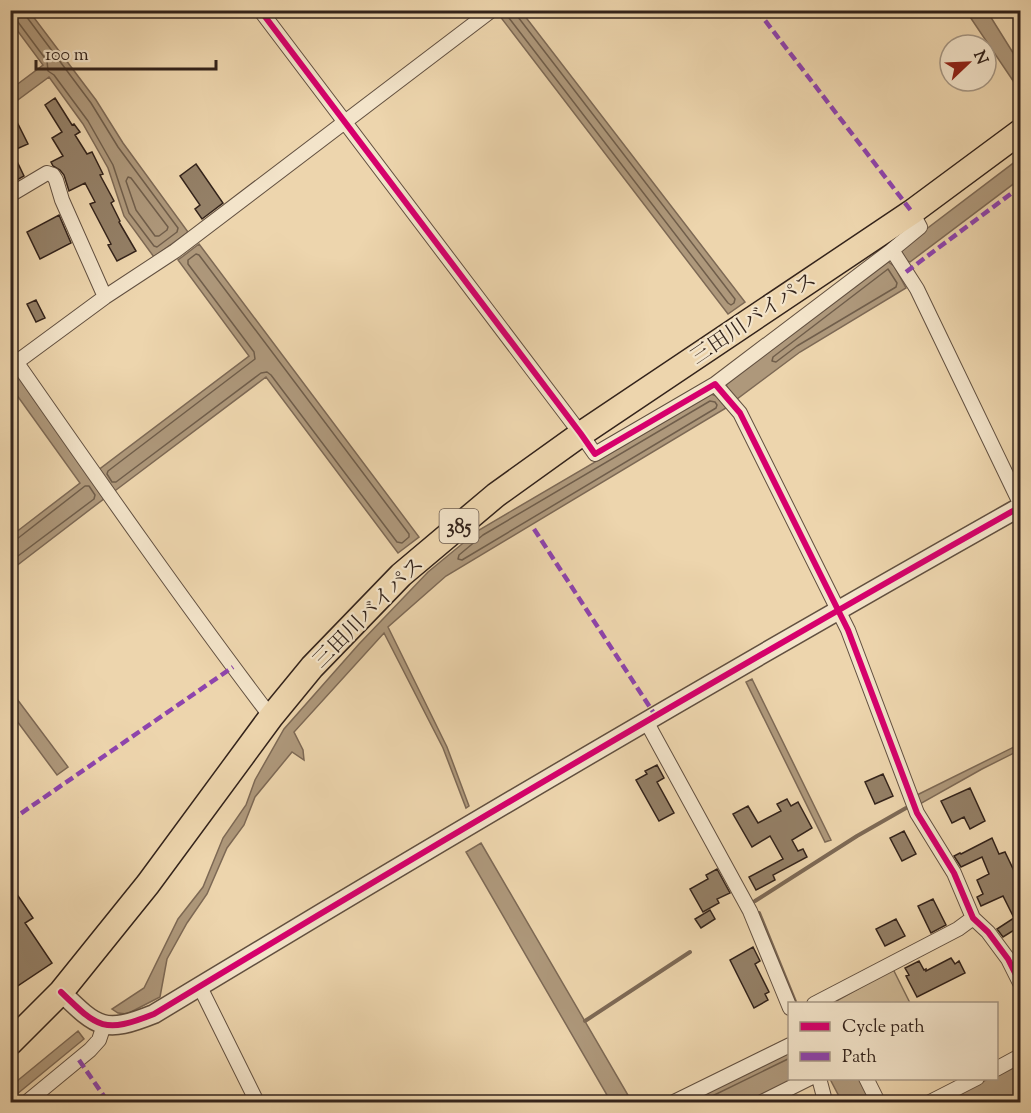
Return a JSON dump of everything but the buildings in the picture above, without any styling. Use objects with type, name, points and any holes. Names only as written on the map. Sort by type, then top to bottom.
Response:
[{"type":"highway","name":"三田川バイパス","points":[[10,1043],[61,992],[147,884],[271,717],[312,667],[401,575],[496,495],[581,434],[912,212],[1020,132]]},
{"type":"street","points":[[260,10],[595,454],[714,384],[892,250],[920,227],[912,212]]},
{"type":"street","points":[[271,717],[232,667],[14,365],[105,297],[176,251],[492,10]]},
{"type":"street","points":[[10,195],[46,173],[53,175],[105,297]]},
{"type":"street","points":[[61,992],[91,1020],[104,1025],[130,1024],[154,1014],[389,872],[1020,505],[917,289],[892,250]]},
{"type":"street","points":[[714,384],[740,413],[848,630],[917,813],[954,873],[973,918],[995,941],[1008,959],[1020,983]]},
{"type":"street","points":[[646,721],[750,911],[788,1006]]},
{"type":"street","points":[[818,1002],[973,918]]},
{"type":"street","points":[[200,987],[257,1102]]},
{"type":"street","points":[[27,1102],[90,1050],[99,1040],[104,1025]]},
{"type":"street","points":[[674,1102],[788,1045]]},
{"type":"street","points":[[998,1068],[1020,1056]]},
{"type":"street","points":[[762,1102],[806,1080]]},
{"type":"street","points":[[820,1080],[824,1102]]},
{"type":"street","points":[[867,1080],[878,1102]]},
{"type":"street","points":[[930,1102],[973,1080]]},
{"type":"shaded area","points":[[893,969],[910,1002],[835,1002]]},
{"type":"water","points":[[11,11],[29,11],[96,100],[123,143],[188,232],[154,257],[124,216],[108,168],[83,124],[49,77],[11,105],[11,89],[43,65],[11,22]]},
{"type":"water","points":[[505,11],[521,11],[745,302],[728,314],[499,15]]},
{"type":"water","points":[[966,11],[987,11],[1020,64],[1020,91],[998,58],[998,33],[981,33]]},
{"type":"water","points":[[1020,158],[1020,179],[910,262],[902,259],[900,249]]},
{"type":"water","points":[[199,244],[419,537],[398,553],[266,377],[112,493],[97,471],[249,356],[178,260]]},
{"type":"water","points":[[887,261],[894,266],[906,288],[800,352],[737,399],[728,390],[726,384]]},
{"type":"water","points":[[15,371],[105,498],[11,570],[11,536],[80,483],[11,387],[11,374]]},
{"type":"water","points":[[711,394],[719,397],[726,408],[446,576],[388,627],[447,747],[469,806],[466,808],[443,748],[384,633],[294,732],[303,750],[304,760],[292,752],[255,797],[244,825],[227,848],[207,894],[187,923],[167,959],[160,997],[127,1014],[118,1013],[112,1009],[144,988],[178,919],[203,887],[223,838],[246,805],[255,780],[284,729],[359,644],[428,572],[479,530]]},
{"type":"water","points":[[752,679],[831,840],[825,842],[746,682]]},
{"type":"water","points":[[11,691],[68,767],[57,775],[11,713]]},
{"type":"water","points":[[1020,744],[1020,750],[920,804],[917,795]]},
{"type":"water","points":[[481,843],[632,1102],[611,1102],[466,852]]},
{"type":"water","points":[[78,1031],[84,1039],[11,1099],[11,1086]]},
{"type":"water","points":[[788,1052],[788,1080],[792,1080],[746,1102],[687,1102]]},
{"type":"water","points":[[1020,1062],[1020,1092],[1000,1102],[941,1102],[986,1080],[998,1080],[998,1073]]},
{"type":"water","points":[[831,1080],[860,1080],[871,1102],[842,1102]]},
{"type":"waterway","points":[[755,901],[857,836],[906,808]]},
{"type":"waterway","points":[[759,913],[795,1002]]},
{"type":"waterway","points":[[585,1021],[690,952]]},
{"type":"marked path","points":[[757,10],[912,212]]},
{"type":"marked path","points":[[906,272],[1020,187]]},
{"type":"marked path","points":[[10,519],[15,526]]},
{"type":"marked path","points":[[534,529],[655,715]]},
{"type":"marked path","points":[[10,821],[233,667]]},
{"type":"marked path","points":[[79,1060],[108,1102]]},
{"type":"cycle path","points":[[260,10],[595,454],[715,384],[740,413],[848,630],[917,813],[954,873],[973,918],[988,932],[1008,959],[1020,983]]},
{"type":"cycle path","points":[[61,992],[84,1013],[103,1024],[124,1024],[154,1014],[585,757],[1020,507]]}]
